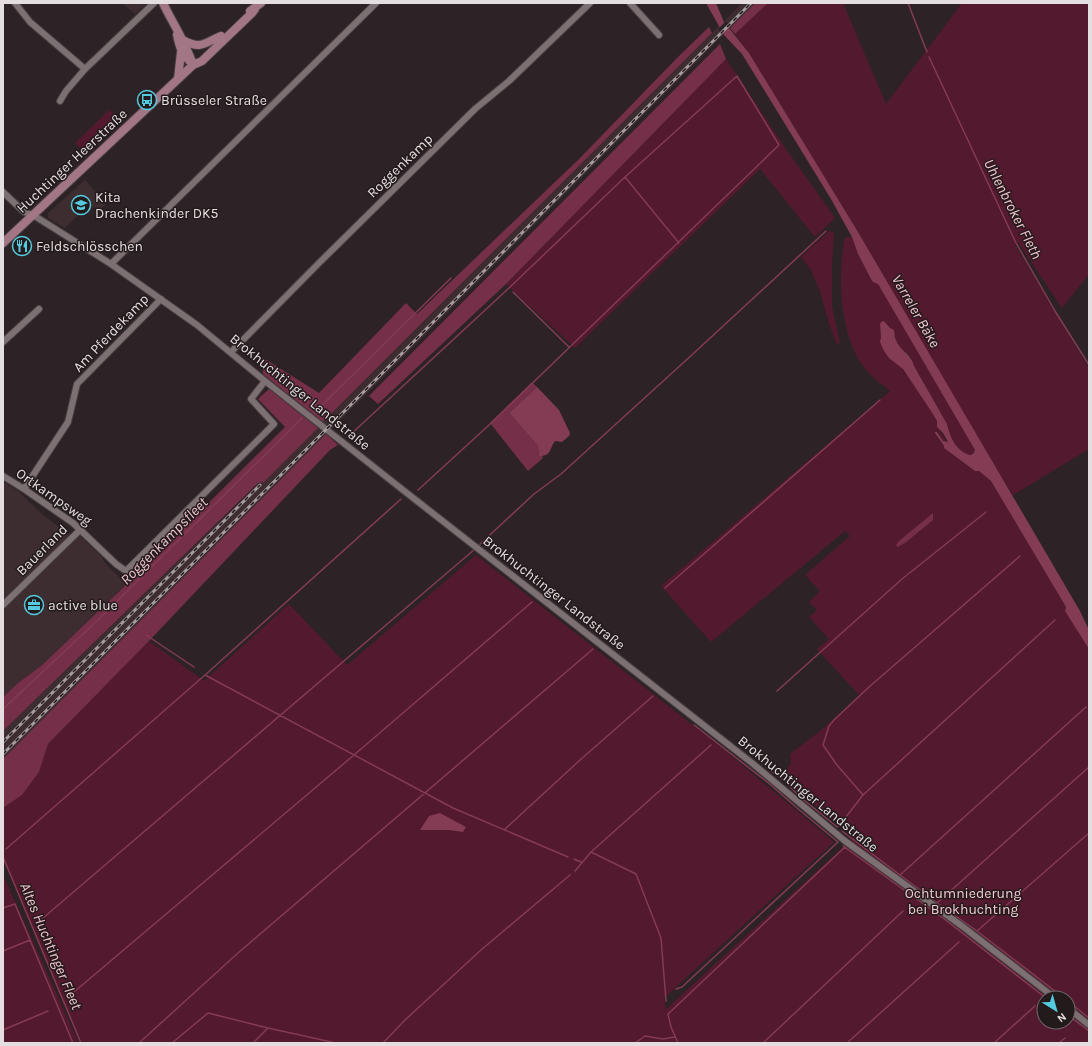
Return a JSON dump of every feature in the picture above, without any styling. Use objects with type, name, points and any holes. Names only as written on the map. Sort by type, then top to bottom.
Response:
[{"type":"main road","points":[[162,3],[183,40],[193,65]]},
{"type":"main road","name":"Huchtinger Heerstraße","points":[[3,243],[193,65],[197,58],[220,36],[247,13],[258,6]]},
{"type":"main road","name":"Huchtinger Heerstraße","points":[[193,65],[202,61],[258,6]]},
{"type":"main road","points":[[174,26],[181,51],[185,58],[193,65]]},
{"type":"main road","points":[[183,40],[196,46],[205,44],[220,36]]},
{"type":"main road","points":[[178,79],[181,51]]},
{"type":"street","points":[[15,3],[30,22],[85,69]]},
{"type":"street","points":[[60,101],[66,91],[85,69],[154,3]]},
{"type":"street","points":[[111,264],[376,3]]},
{"type":"street","name":"Roggenkamp","points":[[231,352],[470,114],[509,80],[590,3]]},
{"type":"street","points":[[630,3],[659,34]]},
{"type":"street","name":"Brokhuchtinger Landstraße","points":[[3,192],[24,212],[33,215],[111,264],[197,325],[265,381],[476,548],[752,763],[845,841],[962,926],[1045,990]]},
{"type":"street","name":"Am Pferdekamp","points":[[24,488],[68,422],[77,384],[161,299]]},
{"type":"street","points":[[3,342],[39,309]]},
{"type":"street","name":"Ortkampsweg","points":[[3,476],[24,488],[81,529],[116,564],[126,570],[274,424],[251,399],[265,381]]},
{"type":"street","name":"Bauerland","points":[[3,605],[81,529]]},
{"type":"street","points":[[1076,1014],[1089,1025]]},
{"type":"shaded area","points":[[122,3],[147,3],[135,14]]},
{"type":"shaded area","points":[[706,3],[716,3],[724,22],[749,53],[858,232],[1080,611],[1089,630],[1089,649],[1065,611],[1066,607],[991,481],[979,471],[975,471],[944,448],[935,432],[937,432],[943,441],[948,442],[943,433],[937,427],[937,421],[931,411],[903,369],[889,358],[884,351],[880,342],[880,324],[884,321],[894,330],[895,338],[898,344],[913,362],[947,424],[954,443],[965,453],[970,455],[973,454],[975,450],[878,284],[873,282],[871,279],[858,254],[852,237],[831,199],[742,54],[724,35]]},
{"type":"shaded area","points":[[742,3],[755,3],[3,759],[3,731],[259,483],[264,482]]},
{"type":"shaded area","points":[[755,3],[768,3],[735,34],[730,28]]},
{"type":"shaded area","points":[[709,27],[712,33],[323,422],[263,374],[262,357],[319,393],[406,303],[417,314],[579,159]]},
{"type":"shaded area","points":[[720,44],[726,59],[506,284],[378,404],[369,396]]},
{"type":"shaded area","name":"Kita Drachenkinder DK5","points":[[85,180],[106,204],[99,211],[94,206],[87,213],[84,209],[65,228],[48,218],[48,213]]},
{"type":"shaded area","points":[[532,382],[537,387],[509,413],[538,446],[539,456],[542,456],[543,458],[528,471],[490,423]]},
{"type":"shaded area","points":[[537,387],[559,410],[570,433],[569,436],[562,442],[555,441],[550,452],[543,456],[539,456],[538,446],[509,413]]},
{"type":"shaded area","points":[[269,389],[318,428],[264,482],[258,483],[3,731],[3,697],[18,683],[41,666],[132,579],[285,427],[258,399]]},
{"type":"shaded area","points":[[326,434],[338,445],[330,450],[149,641],[48,744],[39,772],[22,795],[3,808],[3,759]]},
{"type":"shaded area","points":[[3,482],[18,491],[43,515],[68,534],[78,534],[102,557],[104,562],[126,584],[41,666],[18,683],[3,697]]},
{"type":"shaded area","points":[[933,513],[933,520],[905,543],[898,547],[896,545],[899,541]]},
{"type":"shaded area","points":[[440,813],[466,827],[463,832],[449,830],[420,830],[429,816]]},
{"type":"green space","points":[[768,3],[843,3],[886,104],[962,3],[1089,3],[1089,274],[1062,308],[1018,242],[1015,245],[1089,369],[1089,449],[1013,495],[989,457],[858,232],[749,53],[735,34]]},
{"type":"green space","points":[[726,59],[784,146],[835,218],[815,237],[760,169],[575,348],[506,284]]},
{"type":"green space","points":[[109,110],[121,120],[85,154],[75,143]]},
{"type":"green space","points":[[829,231],[834,233],[832,306],[840,343],[837,344],[830,327],[820,291],[811,270],[801,257]]},
{"type":"green space","name":"Ochtumniederung bei Brokhuchting","points":[[845,237],[852,237],[858,254],[871,279],[873,282],[878,284],[975,450],[973,454],[970,455],[957,447],[950,434],[947,424],[914,366],[910,356],[899,345],[895,339],[895,334],[880,330],[889,351],[933,412],[937,421],[937,426],[948,443],[943,441],[937,432],[938,439],[944,448],[975,471],[979,471],[991,481],[1066,607],[1065,611],[1089,643],[1089,1043],[81,1043],[3,859],[3,808],[22,795],[39,772],[48,744],[149,641],[204,681],[289,604],[347,665],[476,555],[718,745],[834,842],[664,998],[666,1009],[854,837],[801,794],[781,775],[791,764],[790,754],[824,728],[859,695],[817,649],[829,639],[809,617],[817,610],[809,602],[820,591],[805,575],[850,536],[845,531],[711,642],[661,586],[890,391],[869,373],[859,360],[851,344],[843,308],[841,271]]},
{"type":"green space","points":[[3,875],[79,1043],[3,1043]]},
{"type":"pier","points":[[726,21],[730,25],[722,34],[718,29]]},
{"type":"waterway","points":[[908,3],[927,52]]},
{"type":"waterway","name":"Uhlenbroker Fleth","points":[[929,57],[1016,243],[1055,311],[1089,365]]},
{"type":"waterway","points":[[350,435],[509,288],[625,177],[737,76],[779,145],[488,426],[418,490]]},
{"type":"waterway","points":[[625,177],[679,243]]},
{"type":"waterway","points":[[478,546],[534,494],[561,474],[826,231]]},
{"type":"waterway","name":"Roggenkampsfleet","points":[[314,413],[451,278]]},
{"type":"waterway","points":[[513,292],[569,347]]},
{"type":"waterway","points":[[665,588],[880,400]]},
{"type":"waterway","name":"Roggenkampsfleet","points":[[3,709],[99,619],[302,418]]},
{"type":"waterway","points":[[6,849],[205,675],[401,499]]},
{"type":"waterway","points":[[777,691],[902,579],[986,512]]},
{"type":"waterway","points":[[36,924],[475,549]]},
{"type":"waterway","points":[[863,795],[837,765],[823,745],[829,726],[869,687],[1020,556]]},
{"type":"waterway","points":[[68,997],[532,602]]},
{"type":"waterway","points":[[837,827],[863,795],[1055,620]]},
{"type":"waterway","points":[[146,635],[194,667]]},
{"type":"waterway","points":[[139,1043],[238,953],[593,649]]},
{"type":"waterway","points":[[205,675],[453,808],[568,857]]},
{"type":"waterway","points":[[504,830],[580,760],[653,696]]},
{"type":"waterway","points":[[900,875],[1086,707]]},
{"type":"waterway","points":[[694,725],[771,785],[838,842]]},
{"type":"waterway","points":[[575,871],[591,852],[711,745]]},
{"type":"waterway","points":[[937,903],[1089,767]]},
{"type":"waterway","points":[[771,771],[785,781],[799,796],[836,826]]},
{"type":"waterway","points":[[842,831],[1054,990]]},
{"type":"waterway","points":[[977,931],[1089,833]]},
{"type":"waterway","points":[[676,989],[682,987],[838,842]]},
{"type":"waterway","points":[[843,846],[943,918],[1036,990]]},
{"type":"waterway","points":[[678,1043],[671,1027],[668,1014],[845,847]]},
{"type":"waterway","points":[[591,852],[636,874],[661,938],[666,1001]]},
{"type":"waterway","name":"Altes Huchtinger Fleet","points":[[3,857],[81,1043]]},
{"type":"waterway","points":[[574,859],[581,862]]},
{"type":"waterway","points":[[383,1043],[405,1020],[481,950],[570,875]]},
{"type":"waterway","points":[[3,908],[15,904],[73,1043]]},
{"type":"waterway","points":[[763,1043],[903,911]]},
{"type":"waterway","points":[[3,951],[30,940]]},
{"type":"waterway","points":[[847,1043],[959,942]]},
{"type":"waterway","points":[[994,1043],[1035,1006]]},
{"type":"waterway","points":[[1076,1007],[1089,1018]]},
{"type":"waterway","points":[[3,1030],[48,1011]]},
{"type":"waterway","points":[[172,1043],[208,1013],[336,1043]]},
{"type":"waterway","points":[[1076,1021],[1089,1031]]},
{"type":"waterway","points":[[253,1043],[268,1028]]},
{"type":"waterway","points":[[635,1043],[645,1036],[663,1039],[675,1037]]},
{"type":"waterway","points":[[1059,1043],[1065,1038]]},
{"type":"railway","points":[[3,754],[751,3]]},
{"type":"railway","points":[[3,742],[260,485]]},
{"type":"place","name":"Brüsseler Straße","points":[[147,100]]},
{"type":"place","name":"Kita Drachenkinder DK5","points":[[81,205]]},
{"type":"place","name":"Feldschlösschen","points":[[22,246]]},
{"type":"place","name":"active blue","points":[[34,605]]},
{"type":"water label","name":"Varreler Bäke","points":[[916,311]]}]
